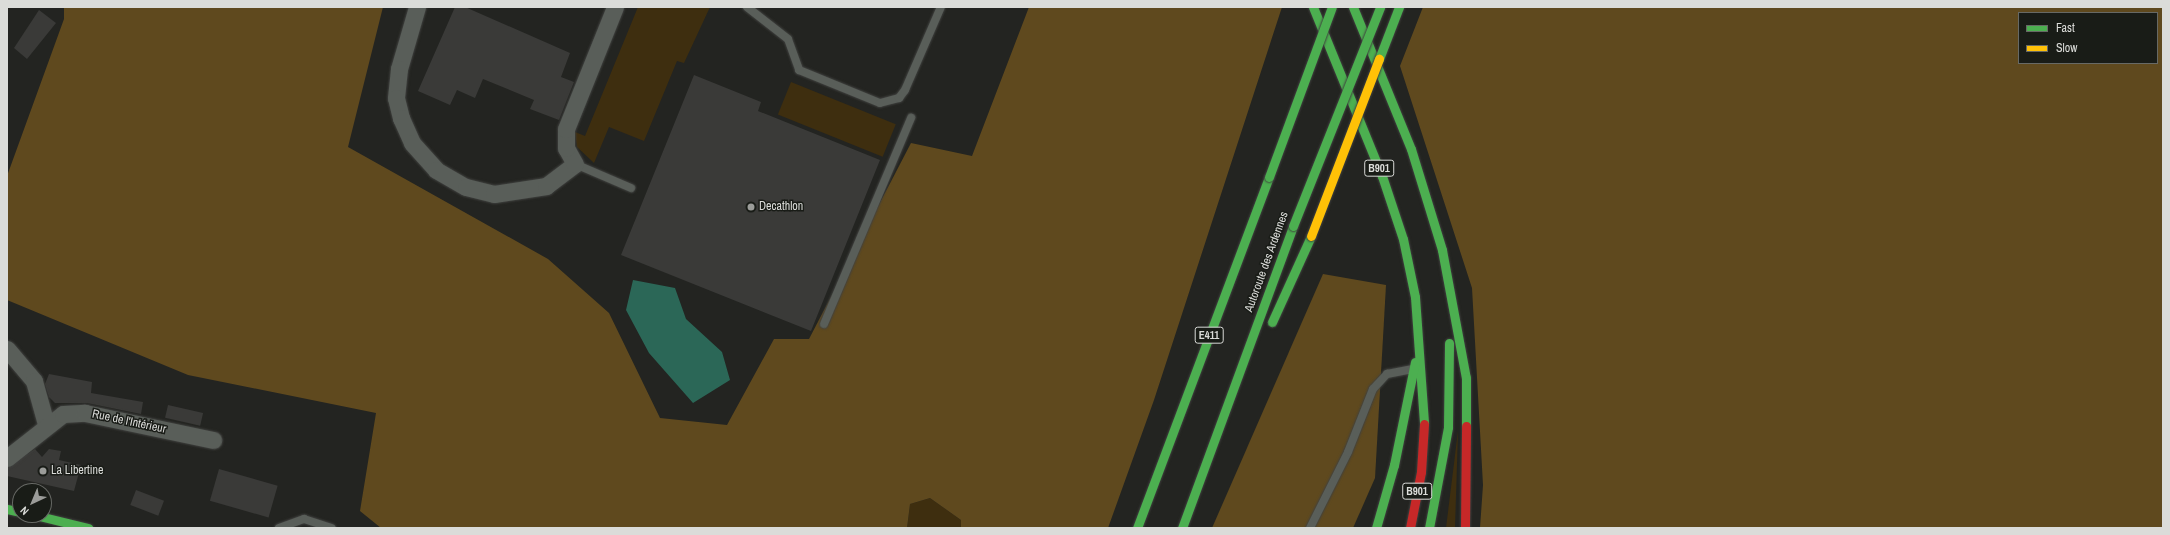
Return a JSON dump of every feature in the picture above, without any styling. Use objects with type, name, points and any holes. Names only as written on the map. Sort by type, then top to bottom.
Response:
[{"type":"main road","name":"B901","points":[[1313,7],[1382,176],[1403,239],[1420,337],[1425,405],[1421,472],[1410,528]]},
{"type":"main road","name":"E411","points":[[1137,528],[1332,7]]},
{"type":"main road","name":"B901","points":[[1353,7],[1429,200],[1442,250],[1450,304],[1466,378],[1465,528]]},
{"type":"main road","name":"Autoroute des Ardennes","points":[[1182,528],[1197,491],[1293,226],[1380,7]]},
{"type":"main road","points":[[1268,330],[1311,236],[1399,7]]},
{"type":"main road","name":"B901","points":[[1429,528],[1448,427],[1450,304]]},
{"type":"main road","name":"B901","points":[[1376,528],[1420,337]]},
{"type":"main road","points":[[1197,491],[1255,360]]},
{"type":"main road","points":[[52,519],[88,528]]},
{"type":"street","points":[[417,7],[399,69],[396,98],[412,144],[436,170],[466,187],[494,194],[546,186],[574,164],[566,148],[566,129],[615,7]]},
{"type":"street","points":[[7,349],[34,381],[46,424]]},
{"type":"street","name":"Rue de l'Intérieur","points":[[7,458],[46,424],[63,414],[85,413],[213,440]]},
{"type":"lane","points":[[747,7],[788,38],[799,70],[880,103],[899,98],[905,90],[940,7]]},
{"type":"lane","points":[[824,324],[911,118]]},
{"type":"lane","points":[[574,164],[631,188]]},
{"type":"lane","points":[[1310,528],[1348,452],[1373,389],[1387,374],[1413,369]]},
{"type":"lane","points":[[279,528],[304,519],[332,528]]},
{"type":"shaded area","points":[[64,7],[383,7],[348,147],[548,259],[609,313],[660,418],[727,425],[774,339],[809,339],[911,143],[972,156],[1029,7],[1282,7],[1154,400],[1108,528],[961,528],[961,520],[930,498],[910,504],[907,528],[381,528],[360,511],[376,413],[188,375],[7,300],[7,176],[64,19]]},
{"type":"shaded area","points":[[638,7],[710,7],[684,63],[677,61],[644,141],[609,127],[594,163],[577,147],[575,132],[585,136]]},
{"type":"shaded area","points":[[1423,7],[2163,7],[2163,528],[1480,528],[1483,485],[1472,288],[1400,66]]},
{"type":"shaded area","points":[[791,82],[896,124],[883,157],[778,114]]},
{"type":"shaded area","points":[[1323,274],[1386,285],[1375,478],[1353,528],[1212,528]]},
{"type":"shaded area","points":[[633,280],[675,288],[686,319],[722,352],[730,380],[693,403],[649,353],[626,310]]},
{"type":"shaded area","points":[[1458,431],[1455,528],[1446,528]]},
{"type":"shaded area","points":[[930,498],[961,520],[961,528],[907,528],[910,504]]},
{"type":"building","points":[[455,7],[465,7],[570,53],[561,77],[574,82],[559,120],[530,109],[534,100],[483,79],[475,98],[457,90],[450,105],[418,91]]},
{"type":"building","points":[[39,10],[56,23],[27,59],[14,48]]},
{"type":"building","name":"Decathlon","points":[[694,75],[761,102],[758,111],[880,160],[811,331],[621,255]]},
{"type":"building","points":[[49,374],[92,382],[91,393],[143,402],[141,414],[87,403],[55,403],[49,397],[45,384]]},
{"type":"building","points":[[168,405],[203,413],[200,426],[165,418]]},
{"type":"building","name":"La Libertine","points":[[35,449],[42,457],[49,449],[61,451],[59,460],[81,465],[74,491],[52,486],[52,483],[38,483],[7,476],[7,468]]},
{"type":"building","points":[[219,469],[278,486],[269,518],[210,501]]},
{"type":"building","points":[[136,490],[164,501],[158,516],[130,505]]},
{"type":"traffic: fast","points":[[1313,7],[1382,176],[1403,239],[1415,297],[1424,424]]},
{"type":"traffic: fast","points":[[1269,177],[1332,7]]},
{"type":"traffic: fast","points":[[1353,7],[1411,149],[1442,250],[1466,378],[1466,426]]},
{"type":"traffic: fast","points":[[1293,226],[1380,7]]},
{"type":"traffic: fast","points":[[1379,59],[1399,7]]},
{"type":"traffic: fast","points":[[1137,528],[1269,177]]},
{"type":"traffic: fast","points":[[1182,528],[1293,226]]},
{"type":"traffic: fast","points":[[1272,322],[1311,236]]},
{"type":"traffic: fast","points":[[1429,528],[1448,427],[1449,343]]},
{"type":"traffic: fast","points":[[1376,528],[1394,465],[1415,362]]},
{"type":"traffic: fast","points":[[7,509],[12,510]]},
{"type":"traffic: fast","points":[[52,519],[88,528]]},
{"type":"traffic: jam","points":[[1410,528],[1421,472],[1424,424]]},
{"type":"traffic: jam","points":[[1465,528],[1466,426]]},
{"type":"traffic: slow","points":[[1311,236],[1379,59]]},
{"type":"place","name":"Decathlon","points":[[751,207]]},
{"type":"place","name":"La Libertine","points":[[43,471]]}]
